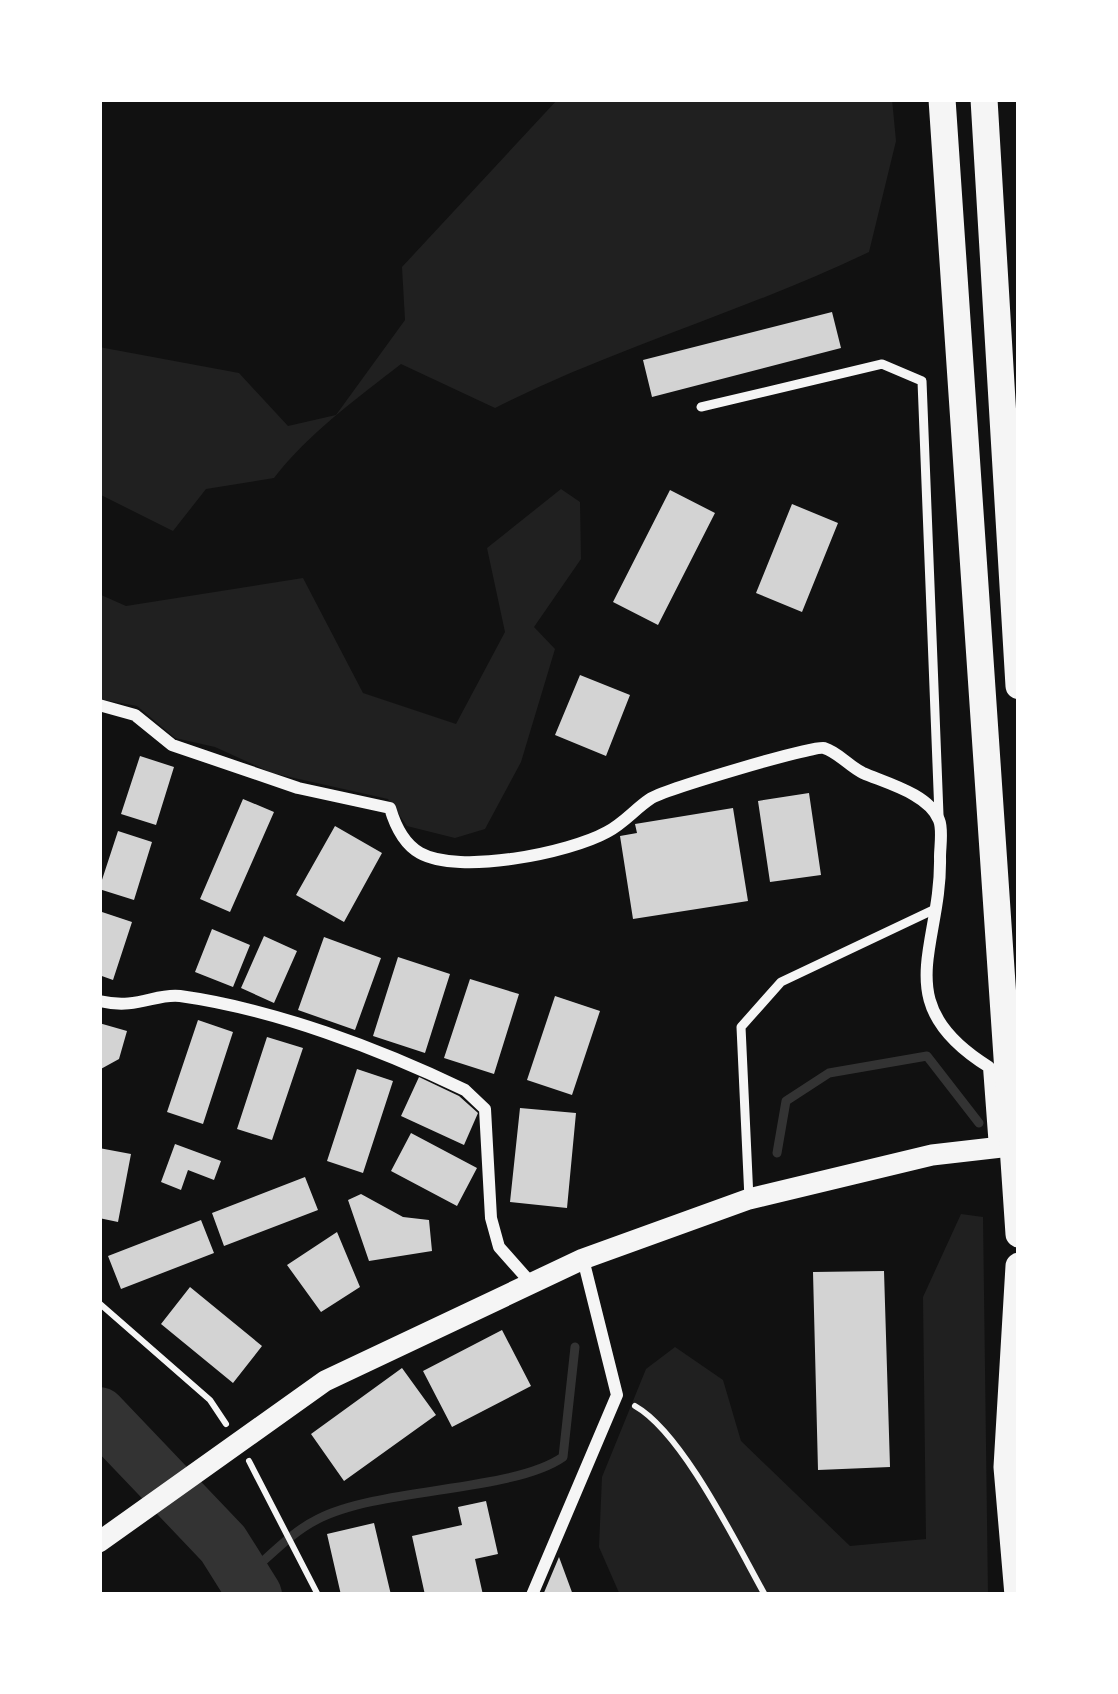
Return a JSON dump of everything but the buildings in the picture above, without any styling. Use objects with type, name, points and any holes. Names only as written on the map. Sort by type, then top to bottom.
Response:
[{"type":"highway","points":[[942,99],[1019,1234]]},
{"type":"highway","points":[[984,99],[1019,686]]},
{"type":"highway","points":[[1018,1595],[1007,1467],[1019,1266]]},
{"type":"street","points":[[99,705],[135,715],[172,745],[298,788],[390,808],[395,827],[420,854],[452,859],[491,861],[574,844],[604,834],[652,798],[769,758],[823,748],[922,801],[939,820],[940,871],[925,949],[928,999],[953,1044],[989,1067],[995,1148]]},
{"type":"street","points":[[99,1001],[128,1007],[173,995],[289,1020],[465,1090],[485,1109],[491,1218],[499,1247],[531,1283]]},
{"type":"street","points":[[105,1538],[325,1381],[583,1259],[749,1199],[932,1155],[1019,1145]]},
{"type":"street","points":[[532,1595],[617,1395],[583,1259]]},
{"type":"lane","points":[[700,407],[882,364],[922,381],[939,820]]},
{"type":"lane","points":[[749,1199],[741,1027],[782,982],[932,910]]},
{"type":"path","points":[[99,1303],[210,1400],[235,1438]]},
{"type":"path","points":[[617,1395],[653,1416],[712,1502],[766,1595]]},
{"type":"path","points":[[248,1458],[284,1520],[318,1595]]},
{"type":"shaded area","points":[[558,99],[892,99],[896,141],[869,252],[495,408],[401,364],[318,431],[274,478],[206,489],[173,531],[99,494],[99,347],[239,373],[288,426],[336,415],[405,320],[402,267]]},
{"type":"shaded area","points":[[561,489],[580,502],[581,559],[534,627],[555,649],[521,762],[485,829],[455,838],[407,826],[388,799],[272,773],[215,747],[175,738],[137,706],[99,699],[99,594],[126,606],[303,578],[363,693],[456,724],[505,632],[487,548]]},
{"type":"shaded area","points":[[961,1214],[983,1217],[988,1595],[620,1595],[599,1547],[602,1477],[646,1369],[675,1347],[723,1380],[741,1441],[850,1546],[926,1539],[923,1297]]},
{"type":"waterway","points":[[777,1153],[786,1101],[829,1073],[927,1056],[979,1123]]},
{"type":"waterway","points":[[244,1578],[318,1519],[376,1501],[512,1477],[563,1457],[575,1347]]},
{"type":"waterway","points":[[99,1414],[223,1544],[255,1595]]}]
